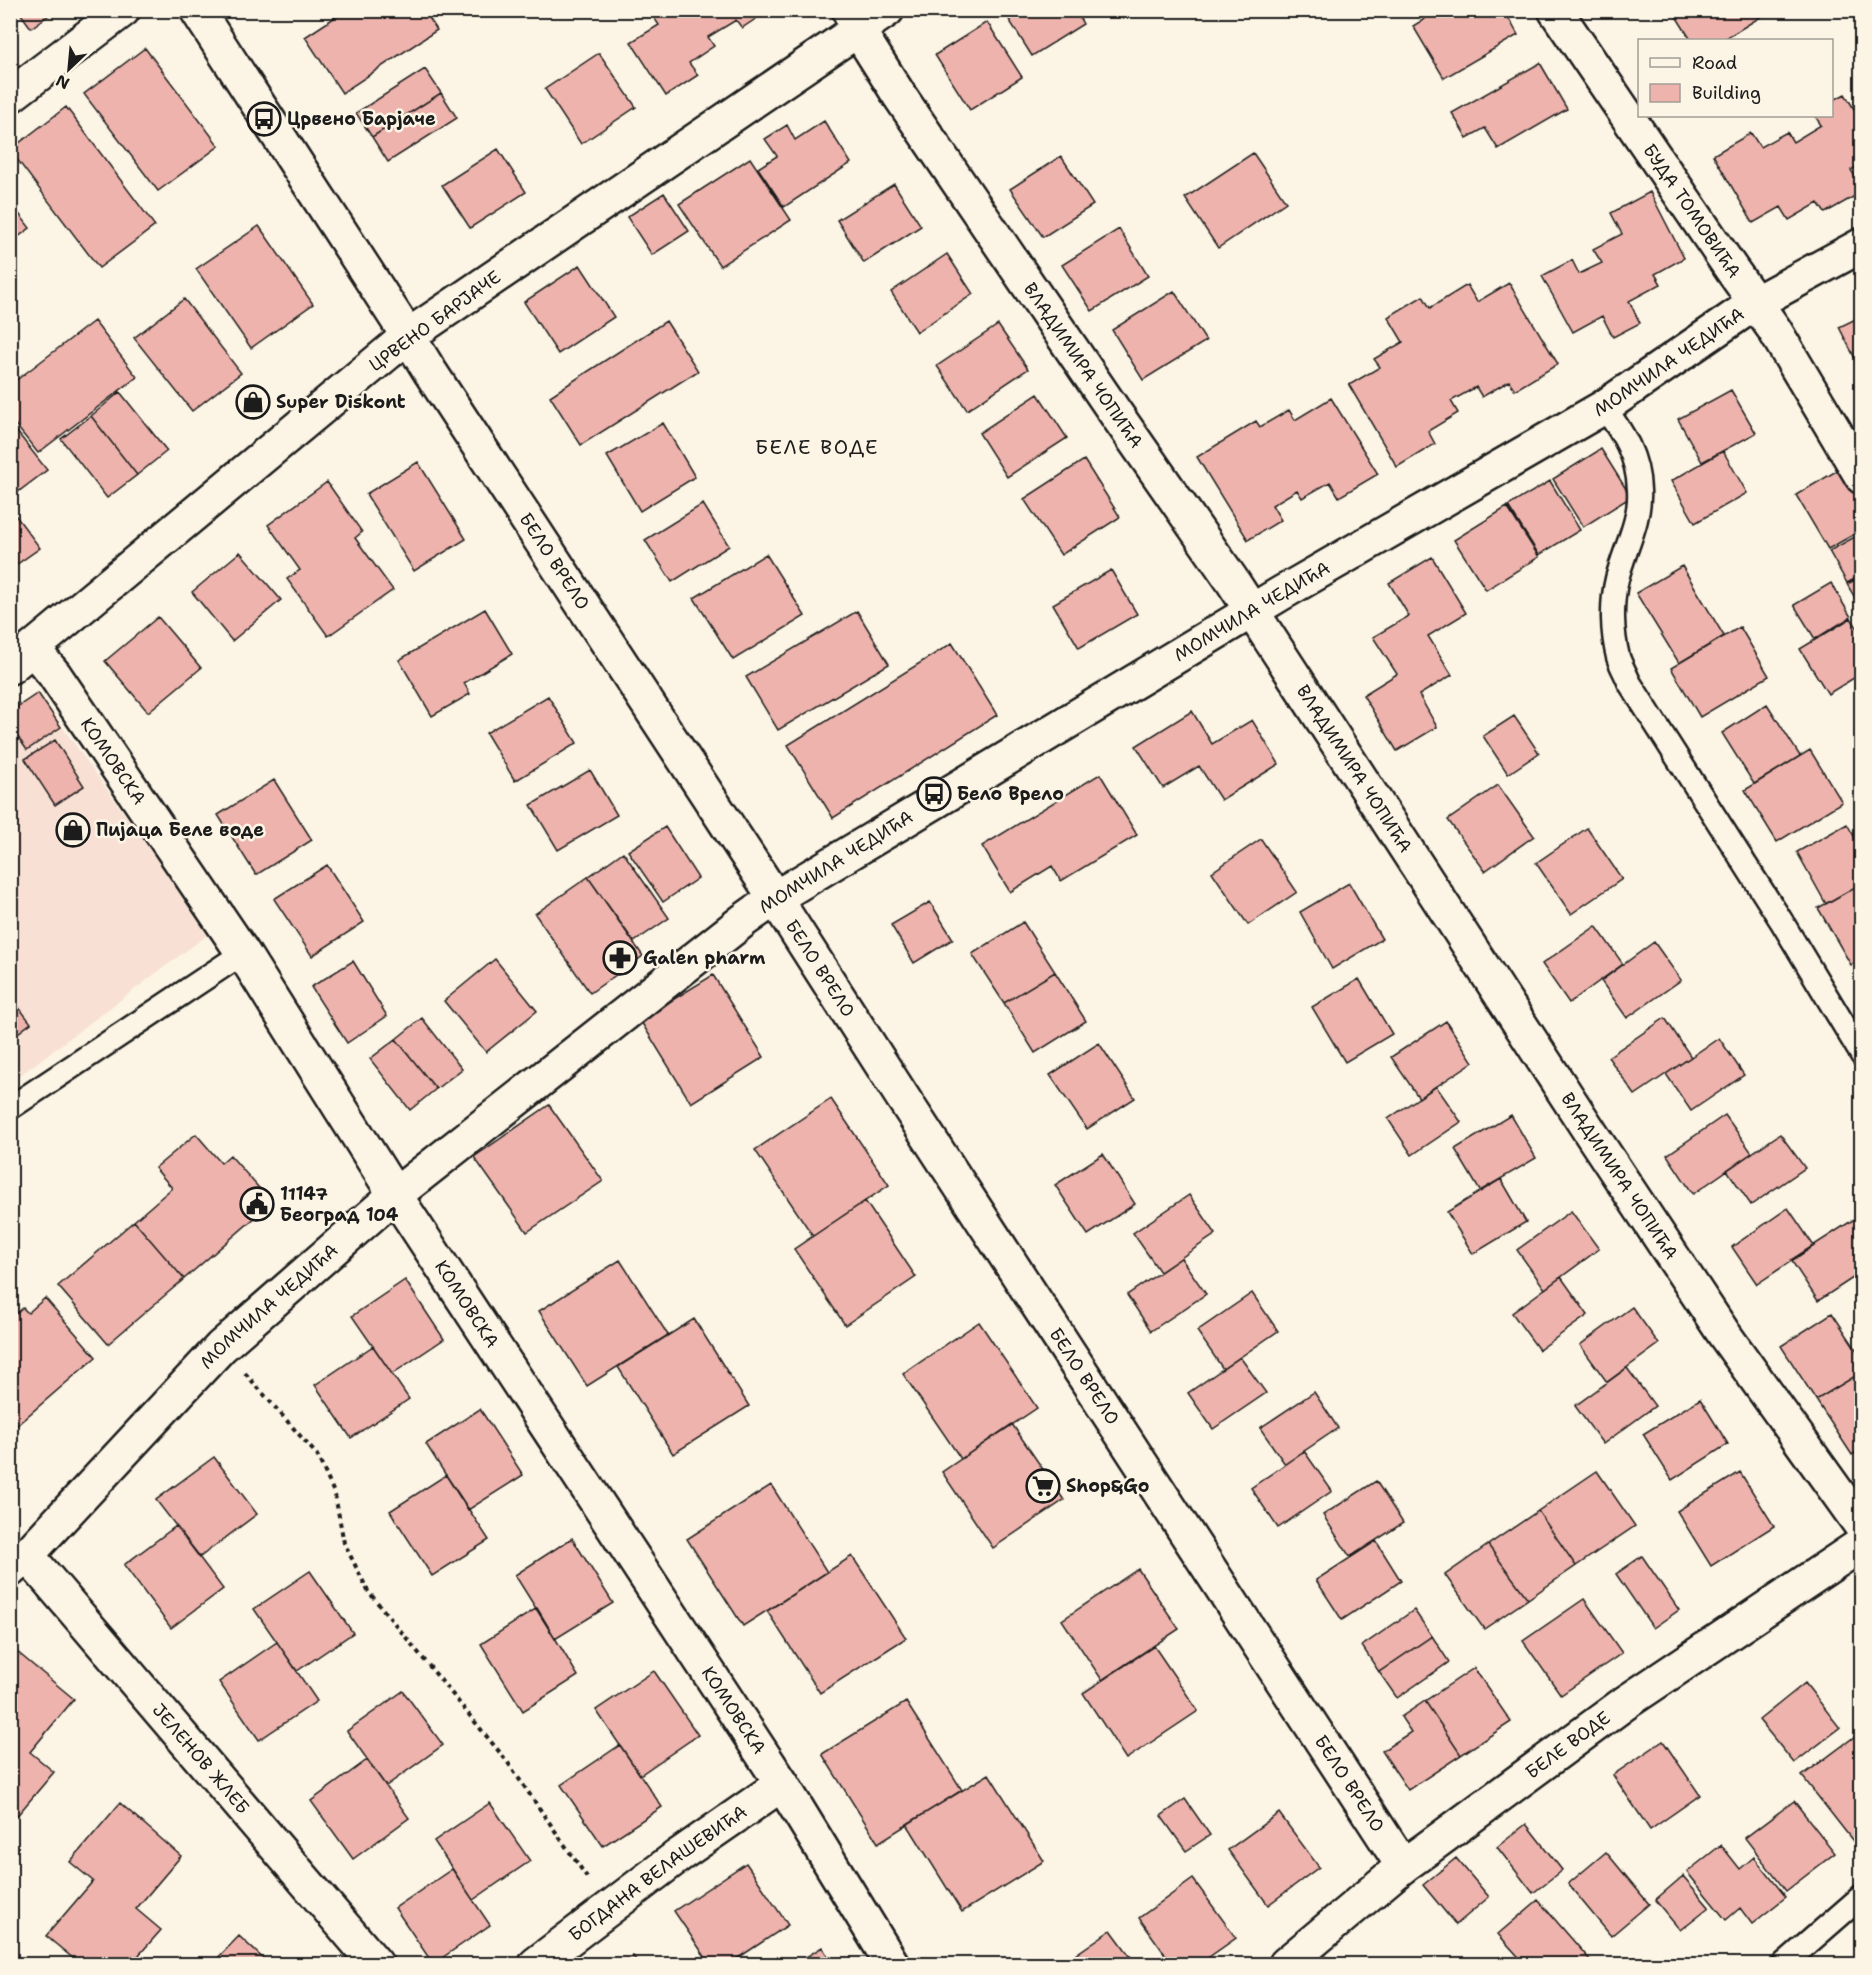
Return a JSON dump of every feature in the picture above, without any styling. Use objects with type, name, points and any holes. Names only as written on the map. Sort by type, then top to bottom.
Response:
[{"type":"street","points":[[10,96],[123,10]]},
{"type":"street","name":"БЕЛО ВРЕЛО","points":[[197,10],[1403,1866]]},
{"type":"street","name":"ЦРВЕНО БАРЈАЧЕ","points":[[22,658],[408,336],[853,20],[887,10]]},
{"type":"street","name":"БУДА ТОМОВИЋА","points":[[1555,10],[1774,329],[1862,477]]},
{"type":"street","name":"ВЛАДИМИРА ЧОПИЋА","points":[[853,20],[912,115],[1231,579],[1711,1314],[1862,1527]]},
{"type":"street","name":"МОМЧИЛА ЧЕДИЋА","points":[[19,1562],[221,1347],[396,1196],[744,920],[775,898],[1251,612],[1604,407],[1755,303],[1862,245]]},
{"type":"street","name":"КОМОВСКА","points":[[22,658],[54,674],[243,953],[396,1196],[782,1785],[892,1965]]},
{"type":"street","name":"БЕЛЕ ВОДЕ","points":[[1286,1965],[1403,1866],[1625,1703],[1862,1544]]},
{"type":"street","name":"ЈЕЛЕНОВ ЖЛЕБ","points":[[19,1562],[376,1965]]},
{"type":"street","name":"БОГДАНА ВЕЛАШЕВИЋА","points":[[536,1965],[678,1856],[782,1785]]},
{"type":"lane","points":[[1604,407],[1625,435],[1635,462],[1640,491],[1635,522],[1617,579],[1614,600],[1613,617],[1618,657],[1629,682],[1782,922],[1862,1055]]},
{"type":"lane","points":[[10,1108],[243,953]]},
{"type":"lane","points":[[1784,1965],[1862,1896]]},
{"type":"path","points":[[221,1347],[317,1455],[335,1495],[344,1543],[368,1591],[506,1760],[609,1907]]},
{"type":"shaded area","name":"Пијаца Беле воде","points":[[38,693],[210,933],[11,1082],[11,712]]},
{"type":"building","points":[[18,10],[56,10],[31,28]]},
{"type":"building","points":[[346,10],[424,10],[437,30],[342,93],[305,37]]},
{"type":"building","points":[[649,10],[769,10],[742,28],[736,20],[708,37],[714,46],[689,63],[698,75],[666,96],[631,42],[659,25]]},
{"type":"building","points":[[1003,10],[1075,10],[1083,24],[1032,56]]},
{"type":"building","points":[[1439,10],[1504,10],[1518,35],[1444,78],[1413,26]]},
{"type":"building","points":[[1672,10],[1772,10],[1725,39],[1690,39]]},
{"type":"building","points":[[987,22],[1022,77],[970,110],[935,55]]},
{"type":"building","points":[[145,48],[219,146],[158,191],[84,94]]},
{"type":"building","points":[[599,53],[636,107],[581,144],[545,89]]},
{"type":"building","points":[[1540,63],[1567,109],[1498,149],[1485,128],[1467,138],[1452,113]]},
{"type":"building","points":[[425,69],[441,93],[372,137],[356,113]]},
{"type":"building","points":[[441,93],[457,118],[388,162],[372,137]]},
{"type":"building","points":[[1845,94],[1862,122],[1862,164],[1851,170],[1862,192],[1825,213],[1818,203],[1789,220],[1781,207],[1753,223],[1713,155],[1751,133],[1760,147],[1787,132],[1793,142],[1821,125],[1816,117],[1833,117],[1833,100]]},
{"type":"building","points":[[66,107],[155,226],[99,268],[10,150]]},
{"type":"building","points":[[824,121],[851,163],[784,207],[758,168],[777,156],[765,139],[787,125],[795,140]]},
{"type":"building","points":[[498,149],[526,192],[470,228],[442,185]]},
{"type":"building","points":[[1253,153],[1286,202],[1218,248],[1185,198]]},
{"type":"building","points":[[1061,156],[1093,205],[1043,237],[1010,189]]},
{"type":"building","points":[[750,158],[791,220],[720,266],[679,204]]},
{"type":"building","points":[[894,184],[921,226],[864,263],[837,220]]},
{"type":"building","points":[[1650,192],[1684,258],[1655,274],[1661,284],[1629,301],[1640,323],[1613,337],[1602,316],[1573,332],[1542,276],[1572,260],[1579,274],[1602,263],[1593,249],[1622,234],[1611,213]]},
{"type":"building","points":[[664,193],[689,231],[652,255],[627,217]]},
{"type":"building","points":[[10,202],[30,228],[10,243]]},
{"type":"building","points":[[259,226],[313,304],[251,348],[196,269]]},
{"type":"building","points":[[1119,229],[1148,276],[1092,311],[1062,265]]},
{"type":"building","points":[[947,254],[973,294],[917,332],[891,292]]},
{"type":"building","points":[[580,265],[614,317],[558,354],[524,302]]},
{"type":"building","points":[[1509,283],[1558,364],[1515,390],[1509,381],[1482,397],[1476,387],[1451,401],[1458,413],[1428,431],[1435,444],[1397,467],[1349,385],[1380,367],[1374,359],[1403,342],[1388,317],[1423,296],[1430,308],[1467,285],[1477,302]]},
{"type":"building","points":[[1174,291],[1206,341],[1143,380],[1112,330]]},
{"type":"building","points":[[184,299],[241,373],[192,411],[134,338]]},
{"type":"building","points":[[1862,316],[1862,372],[1839,327]]},
{"type":"building","points":[[94,321],[137,377],[38,453],[10,418],[10,385]]},
{"type":"building","points":[[666,321],[698,371],[581,445],[550,396]]},
{"type":"building","points":[[998,325],[1028,369],[967,410],[937,366]]},
{"type":"building","points":[[1731,390],[1756,433],[1702,462],[1678,419]]},
{"type":"building","points":[[120,392],[167,451],[137,475],[91,416]]},
{"type":"building","points":[[1038,394],[1067,438],[1007,477],[979,433]]},
{"type":"building","points":[[1331,398],[1378,474],[1339,497],[1330,482],[1302,498],[1297,490],[1272,505],[1281,520],[1248,540],[1197,457],[1256,421],[1260,427],[1289,410],[1295,420]]},
{"type":"building","points":[[91,416],[137,475],[107,498],[61,439]]},
{"type":"building","points":[[10,423],[47,470],[10,498]]},
{"type":"building","points":[[663,423],[695,477],[640,511],[607,456]]},
{"type":"building","points":[[1601,449],[1631,497],[1583,527],[1553,479]]},
{"type":"building","points":[[1723,451],[1747,493],[1695,523],[1671,481]]},
{"type":"building","points":[[1084,460],[1120,517],[1061,555],[1024,499]]},
{"type":"building","points":[[418,462],[466,539],[414,571],[366,494]]},
{"type":"building","points":[[1843,467],[1862,499],[1862,530],[1828,549],[1796,495]]},
{"type":"building","points":[[1550,481],[1580,530],[1539,555],[1508,506]]},
{"type":"building","points":[[327,482],[362,532],[355,538],[393,590],[328,636],[287,579],[300,570],[268,525]]},
{"type":"building","points":[[703,504],[729,546],[672,582],[645,540]]},
{"type":"building","points":[[1507,507],[1539,557],[1486,590],[1454,540]]},
{"type":"building","points":[[10,508],[40,548],[10,569]]},
{"type":"building","points":[[1862,533],[1862,575],[1847,583],[1829,551]]},
{"type":"building","points":[[240,552],[281,600],[232,641],[192,592]]},
{"type":"building","points":[[766,554],[805,616],[733,660],[694,598]]},
{"type":"building","points":[[1432,557],[1466,613],[1428,636],[1452,675],[1419,695],[1437,727],[1397,751],[1363,695],[1397,674],[1373,637],[1409,616],[1389,583]]},
{"type":"building","points":[[1682,566],[1724,636],[1679,663],[1636,593]]},
{"type":"building","points":[[1111,570],[1137,614],[1079,648],[1053,604]]},
{"type":"building","points":[[1862,577],[1862,610],[1847,584]]},
{"type":"building","points":[[1831,583],[1851,617],[1815,639],[1794,605]]},
{"type":"building","points":[[485,609],[512,654],[464,683],[470,694],[432,716],[399,660]]},
{"type":"building","points":[[857,611],[889,664],[778,730],[746,677]]},
{"type":"building","points":[[158,617],[201,668],[148,712],[105,661]]},
{"type":"building","points":[[1851,618],[1862,635],[1862,673],[1828,694],[1800,649]]},
{"type":"building","points":[[1740,627],[1769,676],[1700,717],[1671,668]]},
{"type":"building","points":[[952,643],[997,715],[833,818],[788,745]]},
{"type":"building","points":[[38,693],[61,727],[27,750],[10,726],[10,712]]},
{"type":"building","points":[[548,696],[577,743],[515,781],[486,733]]},
{"type":"building","points":[[1767,704],[1800,756],[1754,784],[1722,733]]},
{"type":"building","points":[[1192,711],[1212,744],[1252,720],[1279,764],[1221,800],[1199,766],[1163,788],[1136,746]]},
{"type":"building","points":[[1514,716],[1539,753],[1508,774],[1483,736]]},
{"type":"building","points":[[55,740],[84,786],[55,805],[25,759]]},
{"type":"building","points":[[1810,750],[1842,802],[1777,842],[1745,790]]},
{"type":"building","points":[[590,770],[617,815],[558,850],[531,805]]},
{"type":"building","points":[[1100,774],[1137,835],[1061,881],[1052,866],[1010,892],[982,846]]},
{"type":"building","points":[[274,780],[312,840],[256,875],[218,815]]},
{"type":"building","points":[[1498,785],[1534,836],[1485,871],[1448,820]]},
{"type":"building","points":[[1847,824],[1862,850],[1862,883],[1826,904],[1797,852]]},
{"type":"building","points":[[665,827],[698,878],[663,902],[628,851]]},
{"type":"building","points":[[1587,828],[1622,879],[1571,914],[1536,863]]},
{"type":"building","points":[[1261,839],[1297,892],[1248,925],[1212,872]]},
{"type":"building","points":[[623,852],[669,918],[634,942],[588,877]]},
{"type":"building","points":[[327,865],[364,922],[312,956],[274,899]]},
{"type":"building","points":[[588,877],[643,956],[590,993],[535,914]]},
{"type":"building","points":[[1349,883],[1382,939],[1332,969],[1300,912]]},
{"type":"building","points":[[1862,883],[1862,959],[1851,965],[1818,908]]},
{"type":"building","points":[[930,902],[953,939],[914,963],[891,925]]},
{"type":"building","points":[[1023,922],[1055,972],[1004,1003],[972,954]]},
{"type":"building","points":[[1596,926],[1623,964],[1569,1003],[1542,964]]},
{"type":"building","points":[[1654,942],[1681,980],[1627,1018],[1601,981]]},
{"type":"building","points":[[495,959],[537,1011],[486,1052],[444,1001]]},
{"type":"building","points":[[353,961],[387,1016],[347,1043],[311,987]]},
{"type":"building","points":[[1055,972],[1086,1021],[1035,1053],[1004,1003]]},
{"type":"building","points":[[713,975],[764,1057],[691,1103],[640,1020]]},
{"type":"building","points":[[1359,979],[1392,1034],[1345,1062],[1312,1007]]},
{"type":"building","points":[[10,996],[31,1023],[10,1039]]},
{"type":"building","points":[[422,1018],[462,1069],[436,1089],[396,1039]]},
{"type":"building","points":[[1665,1018],[1691,1057],[1635,1095],[1608,1057]]},
{"type":"building","points":[[1446,1021],[1473,1062],[1419,1098],[1391,1057]]},
{"type":"building","points":[[1719,1038],[1744,1075],[1691,1111],[1666,1074]]},
{"type":"building","points":[[396,1039],[436,1089],[410,1110],[370,1059]]},
{"type":"building","points":[[1099,1043],[1135,1098],[1087,1129],[1050,1075]]},
{"type":"building","points":[[1436,1086],[1461,1122],[1412,1155],[1388,1119]]},
{"type":"building","points":[[831,1099],[889,1185],[813,1236],[755,1150]]},
{"type":"building","points":[[549,1105],[603,1181],[527,1232],[474,1157]]},
{"type":"building","points":[[1511,1115],[1536,1158],[1480,1191],[1455,1149]]},
{"type":"building","points":[[1725,1115],[1752,1153],[1693,1194],[1667,1155]]},
{"type":"building","points":[[196,1134],[221,1163],[230,1155],[272,1203],[184,1279],[134,1221],[172,1188],[155,1168]]},
{"type":"building","points":[[1780,1134],[1805,1168],[1751,1205],[1727,1170]]},
{"type":"building","points":[[1103,1154],[1135,1204],[1088,1235],[1055,1185]]},
{"type":"building","points":[[1501,1179],[1526,1222],[1473,1254],[1447,1212]]},
{"type":"building","points":[[1189,1195],[1216,1234],[1160,1272],[1133,1233]]},
{"type":"building","points":[[865,1201],[916,1277],[845,1325],[794,1249]]},
{"type":"building","points":[[1788,1208],[1814,1246],[1757,1284],[1732,1247]]},
{"type":"building","points":[[1571,1211],[1599,1249],[1545,1289],[1517,1250]]},
{"type":"building","points":[[1859,1216],[1862,1220],[1862,1272],[1818,1301],[1791,1260]]},
{"type":"building","points":[[134,1221],[184,1279],[108,1344],[58,1286]]},
{"type":"building","points":[[1181,1258],[1206,1294],[1151,1331],[1127,1295]]},
{"type":"building","points":[[620,1260],[668,1335],[587,1386],[539,1311]]},
{"type":"building","points":[[1561,1277],[1588,1315],[1539,1350],[1512,1313]]},
{"type":"building","points":[[405,1280],[444,1339],[392,1374],[352,1316]]},
{"type":"building","points":[[1252,1293],[1278,1331],[1223,1369],[1197,1331]]},
{"type":"building","points":[[45,1298],[96,1357],[10,1431],[10,1319],[23,1308],[28,1313]]},
{"type":"building","points":[[1632,1307],[1659,1344],[1607,1382],[1580,1345]]},
{"type":"building","points":[[1832,1313],[1862,1358],[1862,1372],[1816,1400],[1781,1346]]},
{"type":"building","points":[[694,1319],[749,1406],[673,1454],[618,1367]]},
{"type":"building","points":[[979,1322],[1037,1408],[961,1459],[903,1374]]},
{"type":"building","points":[[373,1346],[409,1399],[351,1438],[315,1385]]},
{"type":"building","points":[[1240,1357],[1266,1393],[1213,1429],[1188,1393]]},
{"type":"building","points":[[1627,1368],[1655,1406],[1603,1444],[1575,1406]]},
{"type":"building","points":[[1862,1372],[1862,1449],[1852,1455],[1816,1400]]},
{"type":"building","points":[[1314,1392],[1338,1428],[1285,1464],[1260,1428]]},
{"type":"building","points":[[1700,1399],[1728,1444],[1672,1480],[1643,1434]]},
{"type":"building","points":[[480,1409],[523,1475],[468,1510],[426,1444]]},
{"type":"building","points":[[1012,1424],[1064,1500],[993,1548],[942,1472]]},
{"type":"building","points":[[1304,1451],[1332,1491],[1278,1528],[1251,1488]]},
{"type":"building","points":[[214,1457],[257,1514],[200,1557],[156,1500]]},
{"type":"building","points":[[1597,1471],[1635,1526],[1576,1566],[1538,1511]]},
{"type":"building","points":[[1740,1472],[1774,1526],[1711,1566],[1677,1511]]},
{"type":"building","points":[[446,1475],[489,1540],[432,1576],[390,1511]]},
{"type":"building","points":[[1376,1481],[1403,1523],[1350,1557],[1323,1515]]},
{"type":"building","points":[[771,1485],[827,1572],[743,1626],[687,1539]]},
{"type":"building","points":[[1538,1511],[1576,1566],[1528,1599],[1488,1545]]},
{"type":"building","points":[[176,1526],[223,1589],[171,1628],[124,1565]]},
{"type":"building","points":[[572,1538],[613,1603],[555,1639],[515,1575]]},
{"type":"building","points":[[1376,1541],[1401,1581],[1342,1620],[1316,1580]]},
{"type":"building","points":[[1488,1545],[1528,1599],[1484,1629],[1445,1575]]},
{"type":"building","points":[[852,1556],[906,1638],[820,1693],[767,1611]]},
{"type":"building","points":[[1642,1556],[1679,1610],[1653,1628],[1616,1574]]},
{"type":"building","points":[[1138,1569],[1179,1629],[1102,1680],[1062,1620]]},
{"type":"building","points":[[310,1571],[353,1633],[297,1671],[254,1609]]},
{"type":"building","points":[[1584,1599],[1622,1653],[1561,1695],[1523,1641]]},
{"type":"building","points":[[537,1608],[578,1676],[523,1711],[481,1644]]},
{"type":"building","points":[[1414,1610],[1432,1636],[1379,1672],[1362,1646]]},
{"type":"building","points":[[1432,1636],[1449,1662],[1397,1698],[1379,1672]]},
{"type":"building","points":[[277,1642],[317,1701],[259,1740],[219,1682]]},
{"type":"building","points":[[1154,1646],[1198,1711],[1126,1759],[1083,1693]]},
{"type":"building","points":[[16,1651],[74,1699],[30,1752],[54,1772],[10,1824],[10,1658]]},
{"type":"building","points":[[1474,1668],[1511,1722],[1461,1755],[1425,1701]]},
{"type":"building","points":[[654,1671],[698,1735],[640,1775],[596,1710]]},
{"type":"building","points":[[1805,1683],[1840,1728],[1794,1763],[1759,1720]]},
{"type":"building","points":[[403,1691],[443,1745],[386,1786],[347,1731]]},
{"type":"building","points":[[1425,1701],[1461,1755],[1408,1790],[1382,1751],[1411,1732],[1401,1717]]},
{"type":"building","points":[[906,1702],[962,1790],[878,1843],[822,1754]]},
{"type":"building","points":[[1862,1731],[1862,1849],[1860,1850],[1802,1776]]},
{"type":"building","points":[[1663,1741],[1700,1795],[1650,1830],[1613,1775]]},
{"type":"building","points":[[620,1745],[662,1807],[603,1846],[561,1785]]},
{"type":"building","points":[[367,1760],[409,1818],[353,1859],[311,1801]]},
{"type":"building","points":[[989,1774],[1044,1861],[962,1912],[907,1824]]},
{"type":"building","points":[[1185,1799],[1210,1835],[1186,1851],[1161,1816]]},
{"type":"building","points":[[1794,1801],[1835,1853],[1786,1891],[1745,1838]]},
{"type":"building","points":[[120,1803],[181,1856],[136,1909],[161,1930],[131,1964],[80,1964],[46,1936],[93,1881],[70,1862]]},
{"type":"building","points":[[490,1803],[530,1861],[473,1900],[434,1841]]},
{"type":"building","points":[[1279,1813],[1319,1867],[1268,1905],[1228,1850]]},
{"type":"building","points":[[1526,1824],[1562,1870],[1533,1893],[1497,1847]]},
{"type":"building","points":[[1721,1845],[1740,1869],[1754,1857],[1786,1897],[1752,1924],[1740,1908],[1726,1920],[1687,1872]]},
{"type":"building","points":[[1606,1852],[1649,1904],[1611,1936],[1568,1884]]},
{"type":"building","points":[[1456,1858],[1489,1897],[1456,1925],[1423,1885]]},
{"type":"building","points":[[746,1863],[788,1925],[729,1964],[710,1964],[674,1911]]},
{"type":"building","points":[[452,1869],[490,1925],[433,1964],[395,1908]]},
{"type":"building","points":[[1683,1876],[1709,1907],[1680,1930],[1655,1900]]},
{"type":"building","points":[[1193,1879],[1236,1938],[1199,1964],[1172,1964],[1139,1918]]},
{"type":"building","points":[[1538,1900],[1590,1960],[1586,1964],[1525,1964],[1498,1934]]},
{"type":"building","points":[[1111,1930],[1136,1964],[1062,1964]]},
{"type":"building","points":[[239,1936],[269,1964],[212,1964]]},
{"type":"building","points":[[822,1947],[833,1964],[795,1964]]},
{"type":"building","points":[[633,1956],[639,1964],[619,1964]]},
{"type":"place","name":"Црвено Барјаче","points":[[264,119]]},
{"type":"place","name":"Super Diskont","points":[[253,402]]},
{"type":"place","name":"Бело Врело","points":[[934,794]]},
{"type":"place","name":"Пијаца Беле воде","points":[[73,830]]},
{"type":"place","name":"Galen pharm","points":[[620,958]]},
{"type":"place","name":"11147 Београд 104","points":[[257,1204]]},
{"type":"place","name":"Shop&Go","points":[[1043,1486]]},
{"type":"district","name":"БЕЛЕ ВОДЕ","points":[[817,447]]}]
